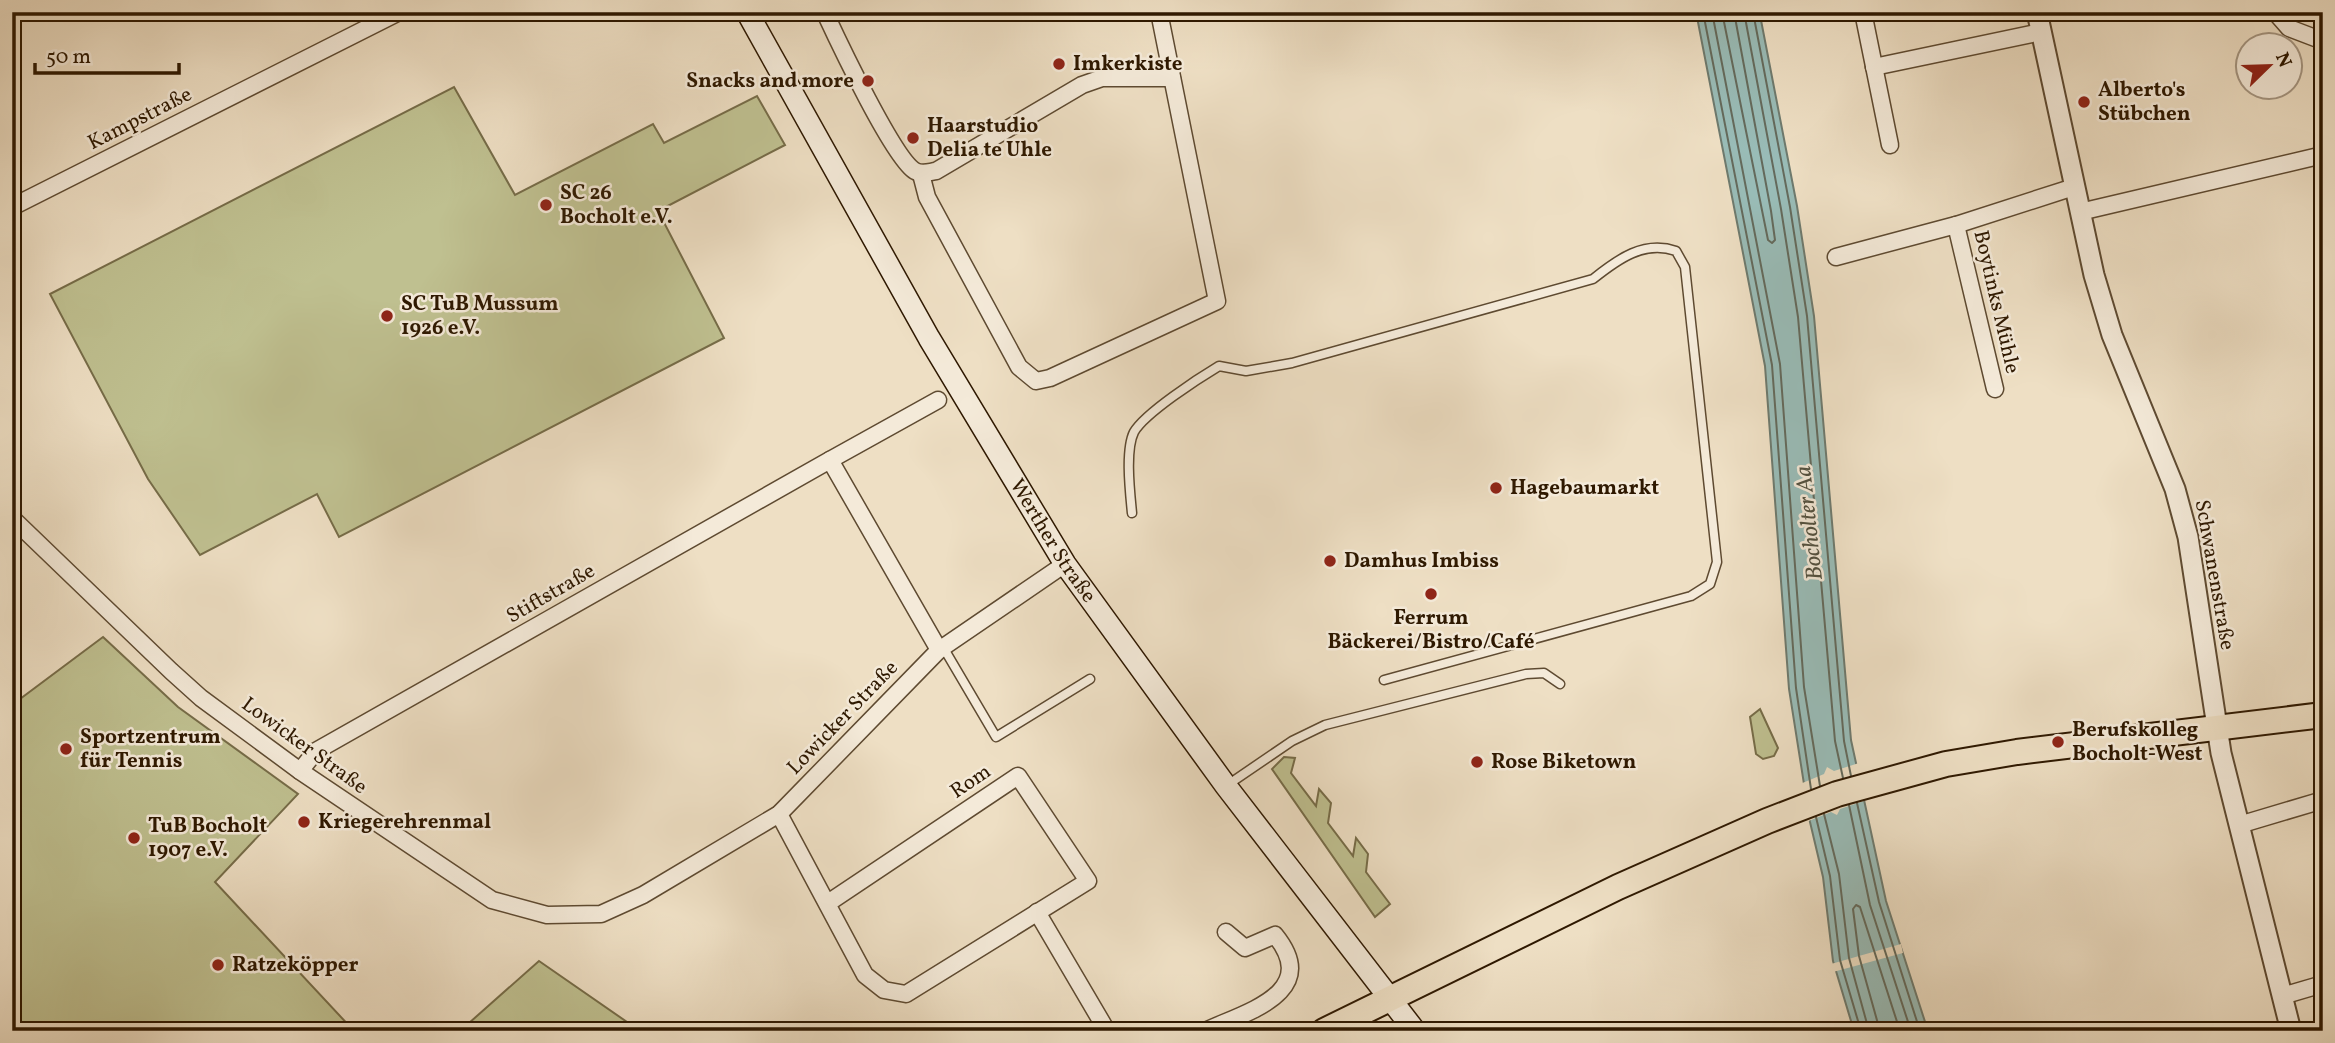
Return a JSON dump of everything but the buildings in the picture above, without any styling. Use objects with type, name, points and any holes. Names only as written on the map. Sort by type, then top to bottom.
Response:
[{"type":"main road","name":"Werther Straße","points":[[747,12],[929,338],[1065,564],[1226,786],[1415,1031]]},
{"type":"main road","points":[[1324,1031],[1618,887],[1767,821],[1888,778],[2017,752],[2323,715]]},
{"type":"street","name":"Kampstraße","points":[[12,207],[399,12]]},
{"type":"street","points":[[828,12],[826,15],[851,68],[881,122],[912,170],[921,174],[936,171],[1082,85],[1102,78],[1172,78]]},
{"type":"street","points":[[921,174],[928,197],[1019,366],[1036,380],[1050,378],[1217,301],[1159,12]]},
{"type":"street","points":[[1863,12],[1890,145]]},
{"type":"street","name":"Schwanenstraße","points":[[2037,12],[2074,187],[2112,335],[2175,489],[2186,528],[2217,729],[2291,1031]]},
{"type":"street","points":[[2275,12],[2289,28],[2323,41]]},
{"type":"street","points":[[1874,67],[2041,32]]},
{"type":"street","points":[[2080,212],[2323,155]]},
{"type":"street","name":"Boytinks Mühle","points":[[1836,257],[1956,225],[2074,187]]},
{"type":"street","name":"Boytinks Mühle","points":[[1956,225],[1995,389]]},
{"type":"street","name":"Stiftstraße","points":[[300,771],[316,751],[938,400]]},
{"type":"street","points":[[830,460],[941,648]]},
{"type":"street","name":"Lowicker Straße","points":[[14,523],[115,621],[201,698],[300,771],[492,900],[547,915],[600,914],[655,889],[779,814],[941,648],[1065,564]]},
{"type":"street","name":"Rom","points":[[779,814],[865,975],[884,990],[906,994],[1088,881],[1017,776],[828,903]]},
{"type":"street","points":[[2239,825],[2323,800]]},
{"type":"street","points":[[1037,912],[1107,1031]]},
{"type":"street","points":[[1205,1031],[1271,1001],[1282,990],[1289,976],[1286,948],[1275,935],[1245,948],[1226,932]]},
{"type":"street","points":[[2282,996],[2323,984]]},
{"type":"lane","points":[[1132,513],[1129,472],[1134,433],[1154,411],[1219,366],[1246,371],[1292,363],[1593,279],[1623,255],[1661,246],[1676,251],[1685,267],[1717,562],[1710,584],[1691,596],[1384,680]]},
{"type":"lane","points":[[941,648],[996,737],[1090,679]]},
{"type":"lane","points":[[1226,786],[1292,741],[1325,725],[1526,674],[1544,673],[1560,684]]},
{"type":"green space","name":"SC TuB Mussum 1926 e.V.","points":[[454,87],[515,195],[653,124],[664,143],[757,96],[785,145],[658,211],[724,338],[339,537],[317,494],[200,555],[148,479],[50,294]]},
{"type":"green space","name":"TuB Bocholt 1907 e.V.","points":[[103,637],[178,707],[298,794],[215,882],[354,1031],[12,1031],[12,705]]},
{"type":"green space","points":[[1760,709],[1778,748],[1774,756],[1763,759],[1756,754],[1750,717]]},
{"type":"green space","points":[[1284,757],[1295,758],[1291,773],[1316,806],[1319,789],[1331,803],[1328,823],[1353,856],[1356,838],[1368,854],[1366,872],[1390,904],[1375,917],[1272,769]]},
{"type":"green space","points":[[539,961],[640,1031],[460,1031]]},
{"type":"water","name":"Bocholter Aa","points":[[1696,12],[1759,12],[1760,15],[1797,206],[1814,316],[1851,740],[1886,901],[1928,1031],[1854,1031],[1833,961],[1823,877],[1810,822],[1789,689],[1765,366]]},
{"type":"pier","points":[[1859,763],[1867,800],[1840,809],[1837,815],[1831,812],[1806,822],[1800,784],[1824,774],[1827,767],[1834,771]]},
{"type":"pier","points":[[1901,944],[1903,953],[1833,972],[1831,964]]},
{"type":"place","name":"Imkerkiste","points":[[1059,64]]},
{"type":"place","name":"Snacks and more","points":[[868,81]]},
{"type":"place","name":"Alberto's Stübchen","points":[[2084,102]]},
{"type":"place","name":"Haarstudio Delia te Uhle","points":[[913,138]]},
{"type":"place","name":"SC 26 Bocholt e.V.","points":[[546,205]]},
{"type":"place","name":"SC TuB Mussum 1926 e.V.","points":[[387,316]]},
{"type":"place","name":"Hagebaumarkt","points":[[1496,488]]},
{"type":"place","name":"Damhus Imbiss","points":[[1330,561]]},
{"type":"place","name":"Ferrum Bäckerei/Bistro/Café","points":[[1431,594]]},
{"type":"place","name":"Berufskolleg Bocholt-West","points":[[2058,742]]},
{"type":"place","name":"Sportzentrum für Tennis","points":[[66,749]]},
{"type":"place","name":"Rose Biketown","points":[[1477,762]]},
{"type":"place","name":"Kriegerehrenmal","points":[[304,822]]},
{"type":"place","name":"TuB Bocholt 1907 e.V.","points":[[134,838]]},
{"type":"place","name":"Ratzeköpper","points":[[218,965]]}]
